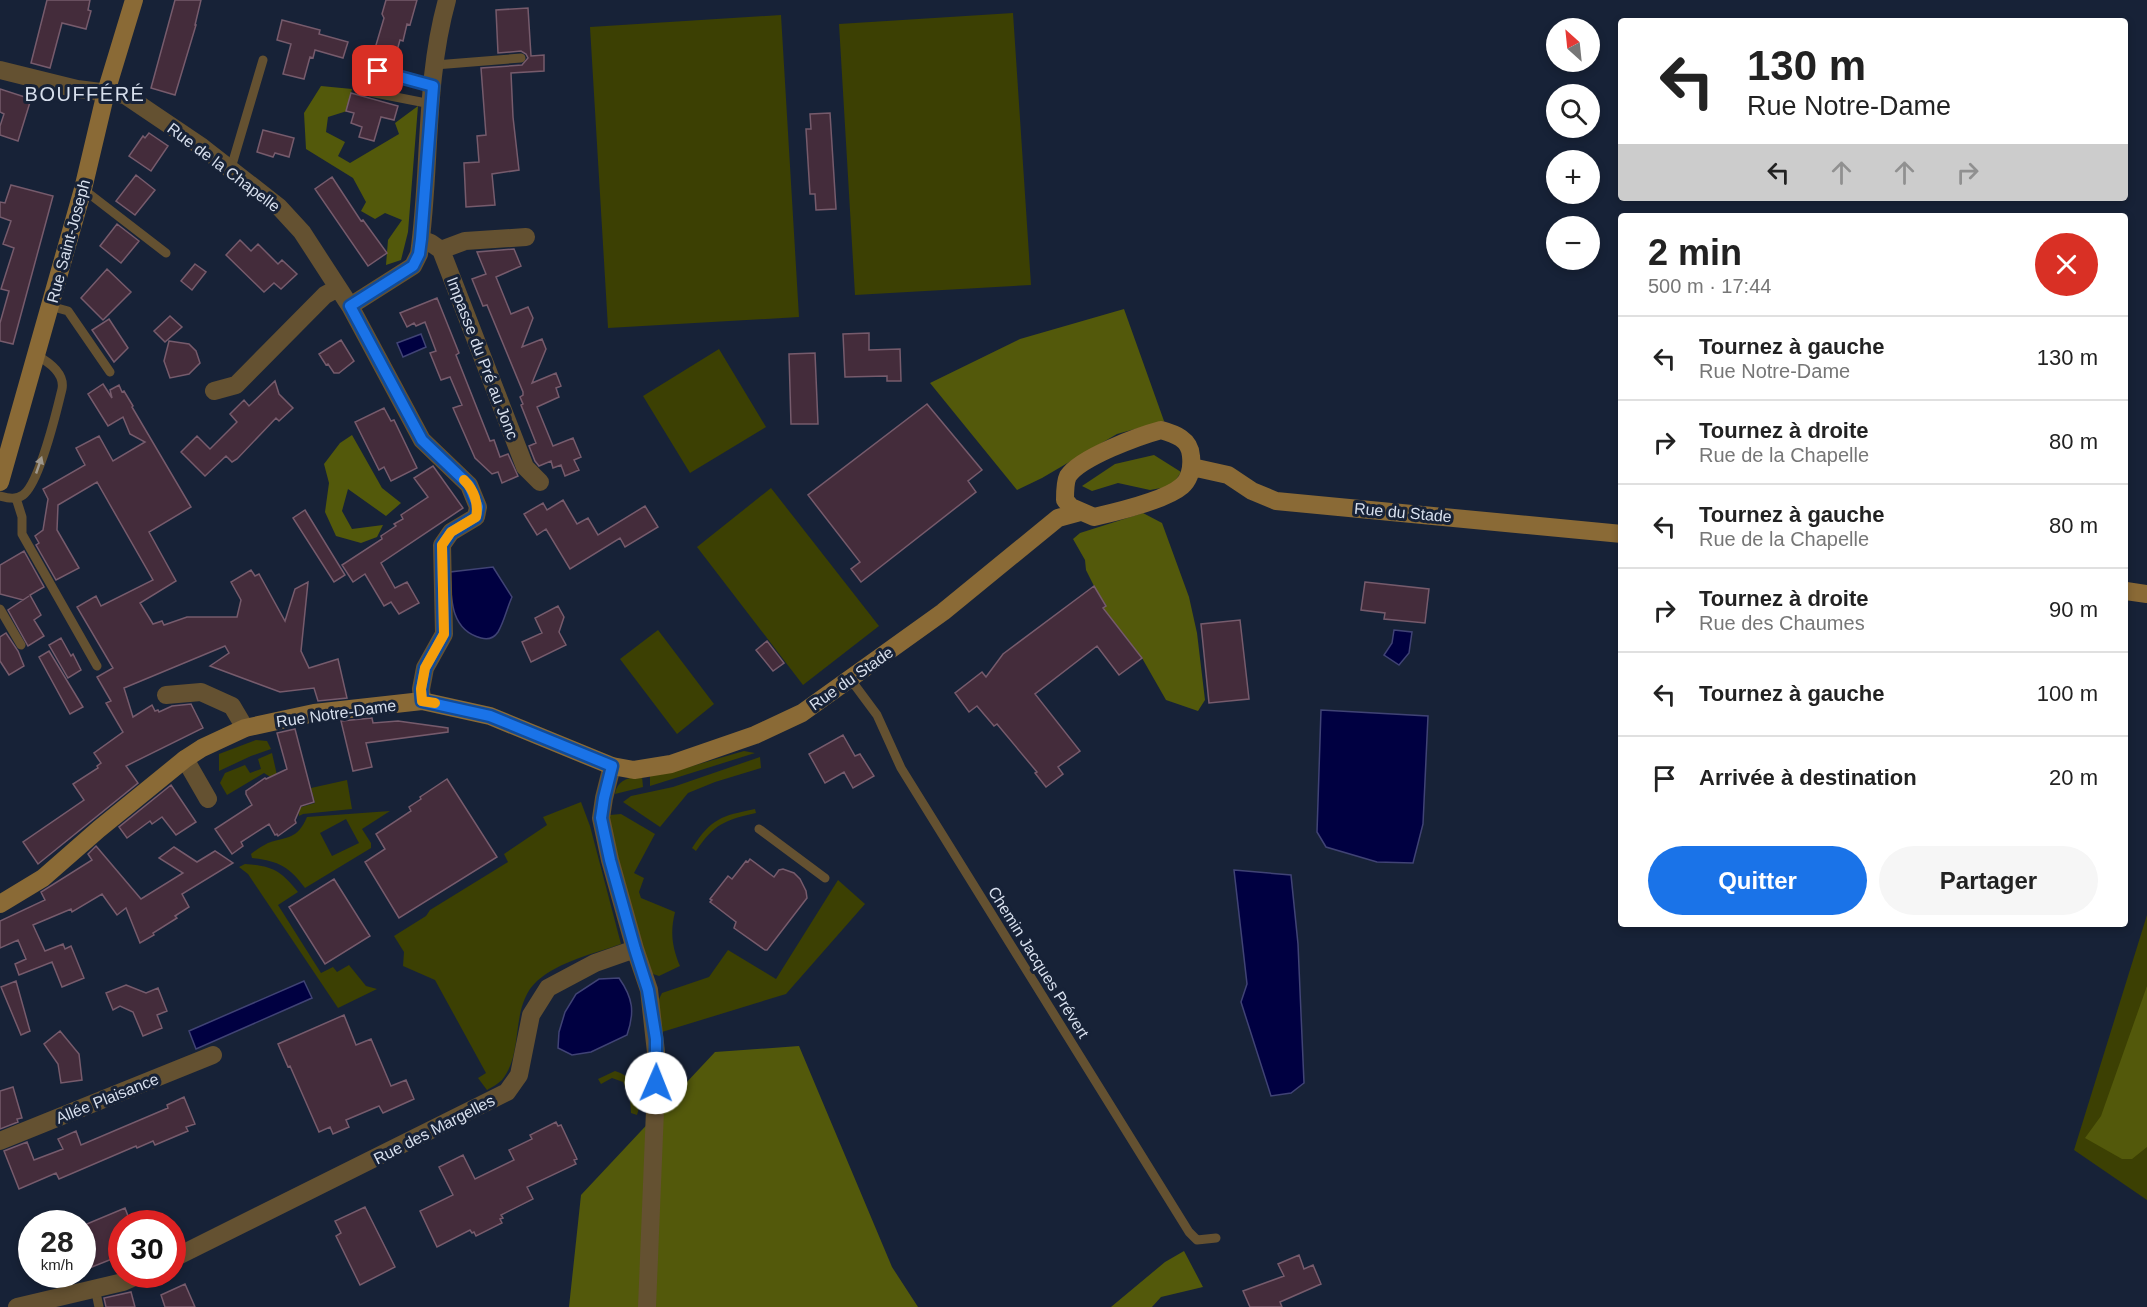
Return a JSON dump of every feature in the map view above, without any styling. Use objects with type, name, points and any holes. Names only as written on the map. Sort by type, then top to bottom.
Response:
[{"type":"street","name":"Rue Saint-Joseph","points":[[0,482],[83,189],[106,92],[134,0]]},
{"type":"street","points":[[350,306],[413,266],[419,254],[435,65],[440,26],[447,0]]},
{"type":"street","name":"Rue de la Chapelle","points":[[0,70],[76,89],[125,95],[231,168],[279,207],[302,232],[350,306],[422,440],[469,485],[478,507],[476,517],[451,532],[442,545],[444,634],[425,668],[421,689],[422,701]]},
{"type":"street","points":[[421,239],[441,250],[465,241],[526,237]]},
{"type":"street","name":"Impasse du Pré au Jonc","points":[[441,250],[525,467],[540,482]]},
{"type":"street","points":[[214,391],[236,385],[324,295],[338,288]]},
{"type":"street","name":"Rue du Stade","points":[[612,766],[634,770],[671,764],[755,735],[802,713],[943,612],[1058,518],[1080,512],[1094,517],[1116,512],[1170,493],[1183,485],[1190,476],[1192,467],[1191,452],[1185,441],[1175,434],[1161,430],[1119,445],[1077,468],[1067,478],[1065,500],[1058,518]]},
{"type":"street","name":"Rue du Stade","points":[[1192,467],[1228,475],[1252,491],[1276,501],[1618,534]]},
{"type":"street","points":[[1065,500],[1080,512]]},
{"type":"street","points":[[2128,591],[2147,594]]},
{"type":"street","points":[[166,695],[201,692],[232,706],[245,728]]},
{"type":"street","name":"Rue Notre-Dame","points":[[0,904],[43,878],[185,759],[202,748],[245,728],[314,713],[422,701],[490,716],[612,766]]},
{"type":"street","points":[[185,759],[208,799]]},
{"type":"street","points":[[612,766],[601,818],[610,860],[648,990],[657,1060],[647,1307]]},
{"type":"street","name":"Rue des Margelles","points":[[186,1252],[507,1092],[519,1075],[531,1015],[548,988],[595,963],[635,949]]},
{"type":"street","name":"Allée Plaisance","points":[[0,1141],[213,1055]]},
{"type":"street","points":[[18,1307],[95,1288]]},
{"type":"lane","points":[[435,65],[521,58]]},
{"type":"lane","points":[[231,168],[263,60]]},
{"type":"lane","points":[[359,66],[432,95]]},
{"type":"lane","points":[[370,92],[432,95]]},
{"type":"lane","points":[[83,189],[166,253]]},
{"type":"lane","points":[[50,306],[68,311],[111,372]]},
{"type":"lane","points":[[0,496],[16,498],[30,487],[38,471],[63,384],[53,367],[36,355]]},
{"type":"lane","points":[[16,498],[22,517],[22,534],[97,666]]},
{"type":"lane","points":[[0,609],[21,645]]},
{"type":"lane","name":"Chemin Jacques Prévert","points":[[850,680],[877,715],[901,768],[1189,1232],[1197,1240],[1216,1238]]},
{"type":"lane","points":[[759,829],[825,878]]},
{"type":"lane","points":[[95,1288],[99,1307]]},
{"type":"shaded area","points":[[1013,13],[1031,285],[855,295],[839,24]]},
{"type":"shaded area","points":[[781,15],[799,317],[608,328],[590,27]]},
{"type":"shaded area","points":[[421,334],[426,347],[403,357],[397,343]]},
{"type":"shaded area","points":[[719,349],[766,427],[690,473],[643,396]]},
{"type":"shaded area","points":[[771,488],[879,626],[803,685],[697,547]]},
{"type":"shaded area","points":[[493,567],[512,597],[498,632],[493,637],[484,639],[471,634],[458,620],[452,602],[450,572]]},
{"type":"shaded area","points":[[658,630],[714,704],[677,734],[620,659]]},
{"type":"shaded area","points":[[1394,630],[1412,632],[1409,653],[1399,665],[1384,655],[1392,643]]},
{"type":"shaded area","points":[[1321,710],[1428,716],[1423,824],[1413,863],[1377,862],[1326,847],[1317,832]]},
{"type":"shaded area","points":[[256,740],[267,741],[271,749],[219,771],[219,754]]},
{"type":"shaded area","points":[[744,751],[755,753],[650,786],[650,775],[675,771]]},
{"type":"shaded area","points":[[272,753],[277,775],[272,778],[264,773],[227,795],[220,783],[225,773],[245,765],[250,773],[261,769],[258,759]]},
{"type":"shaded area","points":[[760,757],[761,768],[688,793],[660,827],[623,802],[631,796],[673,787]]},
{"type":"shaded area","points":[[642,776],[643,787],[615,794],[618,785],[624,780]]},
{"type":"shaded area","points":[[347,780],[352,809],[299,816],[298,808],[315,803],[311,788]]},
{"type":"shaded area","points":[[581,802],[590,826],[621,944],[566,963],[537,981],[528,992],[523,1004],[509,1069],[502,1080],[487,1090],[478,1078],[486,1073],[435,980],[403,966],[404,952],[394,936],[426,916],[430,910],[508,862],[504,854],[547,825],[543,817]]},
{"type":"shaded area","points":[[755,809],[756,813],[721,824],[696,851],[692,848],[706,830],[718,820]]},
{"type":"shaded area","points":[[390,811],[362,829],[371,843],[371,848],[305,888],[294,874],[282,866],[252,858],[251,854],[268,843],[296,833],[307,817]],"holes":[[[346,819],[359,843],[332,856],[320,833]]]},
{"type":"shaded area","points":[[621,814],[655,834],[634,873],[644,878],[639,892],[641,898],[675,912],[673,939],[680,966],[659,976],[650,973],[607,823],[610,815]]},
{"type":"shaded area","points":[[245,864],[263,866],[276,871],[298,892],[278,905],[321,973],[333,967],[337,972],[349,965],[366,986],[377,989],[338,1008],[248,874],[239,867]]},
{"type":"shaded area","points":[[1234,870],[1291,875],[1298,944],[1304,1083],[1291,1093],[1271,1096],[1241,1002],[1247,984]]},
{"type":"shaded area","points":[[838,880],[865,904],[786,994],[662,1032],[658,1001],[662,993],[709,977],[728,950],[776,979]]},
{"type":"shaded area","points":[[2147,915],[2147,1200],[2074,1150]]},
{"type":"shaded area","points":[[619,978],[630,999],[632,1012],[627,1035],[591,1052],[572,1055],[558,1048],[559,1032],[565,1012],[576,994],[599,979]]},
{"type":"shaded area","points":[[304,981],[312,998],[196,1049],[189,1031]]},
{"type":"shaded area","points":[[615,1071],[628,1077],[636,1087],[639,1100],[637,1115],[631,1113],[630,1099],[623,1082],[612,1078],[601,1084],[598,1079]]},
{"type":"green space","points":[[321,86],[352,89],[347,111],[328,117],[326,132],[345,142],[338,156],[350,163],[399,134],[395,123],[418,106],[408,232],[401,260],[386,265],[388,240],[402,220],[385,213],[375,219],[361,211],[366,202],[353,178],[306,149],[304,113]]},
{"type":"green space","points":[[1124,309],[1164,421],[1117,434],[1017,490],[930,383],[1020,339]]},
{"type":"green space","points":[[352,435],[382,488],[401,503],[386,516],[348,489],[342,511],[352,529],[383,525],[377,537],[361,543],[336,536],[325,512],[329,483],[324,464],[340,443]]},
{"type":"green space","points":[[1154,455],[1181,472],[1172,486],[1150,490],[1118,483],[1092,491],[1082,486],[1115,464]]},
{"type":"green space","points":[[1143,513],[1162,523],[1189,597],[1197,633],[1205,700],[1198,711],[1166,700],[1142,658],[1103,608],[1106,605],[1086,570],[1085,560],[1073,539],[1080,533]]},
{"type":"green space","points":[[2147,986],[2147,1147],[2132,1159],[2122,1159],[2085,1138],[2101,1116]]},
{"type":"green space","points":[[799,1046],[892,1267],[918,1307],[569,1307],[581,1195],[715,1052]]},
{"type":"green space","points":[[1184,1251],[1203,1287],[1161,1297],[1152,1307],[1111,1307],[1165,1262]]},
{"type":"building","points":[[47,0],[90,0],[88,10],[91,11],[86,29],[62,23],[50,68],[31,63]]},
{"type":"building","points":[[175,0],[201,0],[175,95],[151,88]]},
{"type":"building","points":[[386,0],[417,0],[410,25],[407,24],[403,41],[400,40],[392,68],[371,62],[384,18],[382,14]]},
{"type":"building","points":[[528,8],[531,56],[544,55],[544,71],[511,73],[519,170],[492,174],[495,205],[466,207],[464,163],[479,162],[477,136],[486,135],[481,68],[522,65],[528,58],[521,51],[498,53],[496,10]]},
{"type":"building","points":[[282,20],[320,30],[319,34],[348,42],[343,58],[315,50],[313,58],[310,57],[304,79],[283,74],[291,44],[277,40]]},
{"type":"building","points":[[0,89],[31,99],[18,141],[0,135],[4,114],[0,112]]},
{"type":"building","points":[[351,93],[398,106],[394,120],[381,117],[374,141],[359,137],[362,127],[351,123],[354,113],[346,111]]},
{"type":"building","points":[[830,113],[836,209],[816,210],[815,194],[810,194],[806,129],[811,129],[810,114]]},
{"type":"building","points":[[263,130],[294,138],[289,157],[275,153],[273,157],[257,152]]},
{"type":"building","points":[[149,133],[168,146],[151,171],[129,156],[143,136],[145,138]]},
{"type":"building","points":[[136,175],[155,190],[135,215],[116,201]]},
{"type":"building","points":[[332,177],[361,221],[363,220],[387,253],[368,266],[315,189]]},
{"type":"building","points":[[11,185],[53,196],[13,344],[0,341],[0,323],[9,291],[1,289],[14,248],[3,244],[11,221],[0,217],[0,202],[5,203]]},
{"type":"building","points":[[117,224],[139,241],[121,263],[100,246]]},
{"type":"building","points":[[240,240],[251,251],[258,244],[278,264],[282,260],[297,274],[281,289],[274,283],[264,292],[226,255]]},
{"type":"building","points":[[514,249],[521,266],[496,277],[511,314],[528,307],[533,318],[522,347],[542,339],[546,349],[532,383],[556,373],[561,386],[556,388],[559,397],[537,407],[553,446],[573,438],[581,457],[574,460],[579,470],[565,476],[561,465],[553,468],[551,461],[539,466],[535,461],[529,446],[536,443],[521,405],[523,404],[520,397],[523,392],[487,305],[483,306],[472,279],[486,274],[477,252]]},
{"type":"building","points":[[195,264],[206,272],[192,290],[181,281]]},
{"type":"building","points":[[107,269],[131,292],[103,320],[81,298]]},
{"type":"building","points":[[437,298],[459,353],[456,355],[490,441],[494,440],[500,457],[508,454],[518,476],[502,483],[498,472],[492,474],[475,458],[453,408],[462,405],[450,377],[441,380],[430,353],[436,351],[425,322],[416,326],[414,323],[407,327],[400,313]]},
{"type":"building","points":[[170,316],[182,327],[165,342],[154,331]]},
{"type":"building","points":[[109,319],[128,348],[114,362],[92,330]]},
{"type":"building","points":[[869,333],[869,350],[900,349],[901,381],[887,381],[887,376],[845,377],[843,334]]},
{"type":"building","points":[[341,340],[354,361],[339,373],[334,373],[319,354]]},
{"type":"building","points":[[169,341],[189,344],[196,351],[200,363],[189,374],[170,378],[164,361]]},
{"type":"building","points":[[815,353],[818,424],[791,424],[789,354]]},
{"type":"building","points":[[275,381],[279,394],[293,408],[279,421],[276,418],[237,459],[232,462],[226,456],[205,476],[181,452],[197,436],[210,449],[237,422],[230,414],[244,400],[249,406]]},
{"type":"building","points":[[103,384],[112,398],[110,390],[119,385],[122,392],[124,391],[191,507],[149,532],[176,581],[140,603],[153,624],[162,621],[164,625],[187,617],[237,617],[241,600],[231,582],[251,570],[255,576],[259,574],[285,621],[295,589],[308,582],[301,651],[309,668],[338,659],[347,698],[318,701],[314,688],[280,692],[210,666],[229,653],[225,646],[124,688],[133,717],[152,705],[155,711],[159,712],[172,706],[191,704],[203,728],[126,766],[138,783],[38,864],[23,842],[84,800],[73,784],[98,768],[97,766],[101,763],[94,753],[123,732],[106,703],[111,701],[97,677],[113,668],[77,607],[96,596],[101,606],[153,580],[97,482],[58,505],[57,530],[79,568],[56,580],[36,545],[39,543],[35,536],[43,530],[48,499],[43,489],[85,465],[76,448],[99,436],[113,461],[145,442],[130,434],[123,417],[108,426],[88,394]]},
{"type":"building","points":[[927,404],[982,470],[968,481],[976,492],[861,582],[851,569],[860,562],[808,495]]},
{"type":"building","points":[[384,408],[391,421],[394,420],[417,468],[391,481],[384,467],[379,470],[355,422]]},
{"type":"building","points":[[433,466],[463,508],[381,563],[395,588],[407,582],[419,603],[399,614],[391,602],[384,606],[365,574],[353,582],[342,565],[382,539],[381,536],[403,519],[401,515],[428,497],[414,478]]},
{"type":"building","points":[[563,500],[577,524],[588,518],[598,535],[645,506],[658,527],[625,547],[620,538],[570,569],[546,529],[537,535],[524,514],[543,503],[547,510]]},
{"type":"building","points":[[305,510],[345,575],[334,582],[293,518]]},
{"type":"building","points":[[24,551],[44,587],[30,595],[41,615],[34,620],[44,636],[28,646],[8,610],[23,600],[0,594],[0,565]]},
{"type":"building","points":[[1365,582],[1429,589],[1425,623],[1384,619],[1385,613],[1361,610]]},
{"type":"building","points":[[1094,586],[1106,606],[1103,608],[1142,658],[1119,675],[1097,646],[1035,694],[1080,751],[1058,767],[1063,774],[1046,787],[1035,773],[1037,772],[997,724],[994,726],[977,706],[969,712],[955,693],[982,672],[986,677],[1003,654]]},
{"type":"building","points":[[558,606],[564,617],[559,632],[566,645],[531,662],[522,642],[542,633],[535,618]]},
{"type":"building","points":[[1240,620],[1249,699],[1209,703],[1201,624]]},
{"type":"building","points":[[6,633],[18,651],[24,666],[9,675],[0,661],[0,637]]},
{"type":"building","points":[[61,638],[81,670],[68,678],[49,645]]},
{"type":"building","points":[[767,641],[784,663],[773,671],[756,650]]},
{"type":"building","points":[[49,651],[83,707],[70,714],[39,657]]},
{"type":"building","points":[[372,718],[373,723],[398,721],[448,728],[448,732],[366,743],[372,767],[353,771],[341,721]]},
{"type":"building","points":[[295,729],[314,802],[301,806],[295,820],[296,823],[278,836],[269,824],[241,842],[243,846],[232,854],[215,829],[252,805],[246,791],[265,778],[287,769],[277,733]]},
{"type":"building","points":[[843,735],[855,756],[860,754],[874,776],[853,788],[844,772],[825,783],[809,754]]},
{"type":"building","points":[[447,779],[497,857],[399,918],[365,862],[385,849],[376,834],[411,811],[409,807],[421,799],[420,797]]},
{"type":"building","points":[[171,785],[196,822],[176,835],[162,817],[152,824],[150,821],[127,838],[119,827]]},
{"type":"building","points":[[96,846],[141,899],[183,873],[159,858],[174,847],[197,862],[215,851],[233,863],[182,894],[189,907],[175,916],[177,918],[153,933],[154,935],[140,943],[126,908],[117,915],[102,894],[72,912],[71,909],[33,925],[45,951],[63,944],[65,949],[71,946],[84,978],[62,987],[52,962],[19,975],[15,964],[26,959],[18,940],[0,948],[0,921],[45,900],[41,892],[92,860],[88,854]]},
{"type":"building","points":[[750,859],[774,877],[779,870],[783,869],[794,873],[806,891],[807,898],[767,950],[734,928],[736,922],[710,902],[728,876],[732,879]]},
{"type":"building","points":[[334,879],[370,936],[325,964],[289,907]]},
{"type":"building","points":[[16,981],[30,1031],[21,1035],[1,987]]},
{"type":"building","points":[[126,985],[146,993],[158,988],[167,1011],[157,1015],[162,1028],[143,1036],[133,1012],[120,1006],[113,1010],[106,993]]},
{"type":"building","points":[[344,1015],[356,1045],[371,1039],[391,1086],[406,1080],[414,1099],[383,1113],[379,1106],[346,1120],[349,1127],[333,1134],[330,1127],[319,1132],[278,1044]]},
{"type":"building","points":[[60,1031],[79,1054],[82,1080],[61,1083],[58,1064],[44,1044]]},
{"type":"building","points":[[13,1087],[22,1118],[0,1129],[0,1091]]},
{"type":"building","points":[[184,1097],[195,1124],[186,1127],[188,1131],[155,1145],[153,1141],[137,1148],[136,1146],[59,1179],[56,1173],[19,1189],[4,1151],[27,1142],[34,1160],[63,1149],[58,1139],[76,1131],[81,1145],[168,1108],[167,1105]]},
{"type":"building","points":[[556,1122],[558,1126],[561,1125],[577,1159],[574,1160],[576,1164],[527,1187],[533,1199],[501,1215],[502,1223],[476,1236],[470,1230],[437,1247],[420,1211],[453,1195],[439,1167],[463,1155],[475,1179],[514,1160],[509,1150],[532,1139],[530,1135]]},
{"type":"building","points":[[365,1207],[395,1267],[360,1285],[336,1236],[341,1233],[335,1221]]},
{"type":"building","points":[[108,1215],[108,1261],[96,1265],[96,1220]]},
{"type":"building","points":[[1299,1255],[1304,1269],[1313,1265],[1321,1284],[1280,1302],[1282,1307],[1250,1307],[1243,1291],[1284,1276],[1278,1264]]},
{"type":"building","points":[[186,1286],[195,1307],[165,1307],[161,1295]]},
{"type":"building","points":[[131,1292],[135,1307],[106,1307],[104,1298]]},
{"type":"slow traffic","points":[[435,703],[422,701],[421,689],[425,668],[444,634],[442,545],[451,532],[476,517],[478,507],[469,485],[464,480]]},
{"type":"district","name":"BOUFFÉRÉ","points":[[85,94]]},
{"type":"route","points":[[378,71],[433,86],[421,239],[419,254],[413,266],[350,306],[422,440],[469,485],[478,507],[476,517],[451,532],[442,545],[444,634],[425,668],[421,689],[422,701],[490,716],[612,766],[601,818],[610,860],[648,990],[656,1039],[656,1083]]}]
